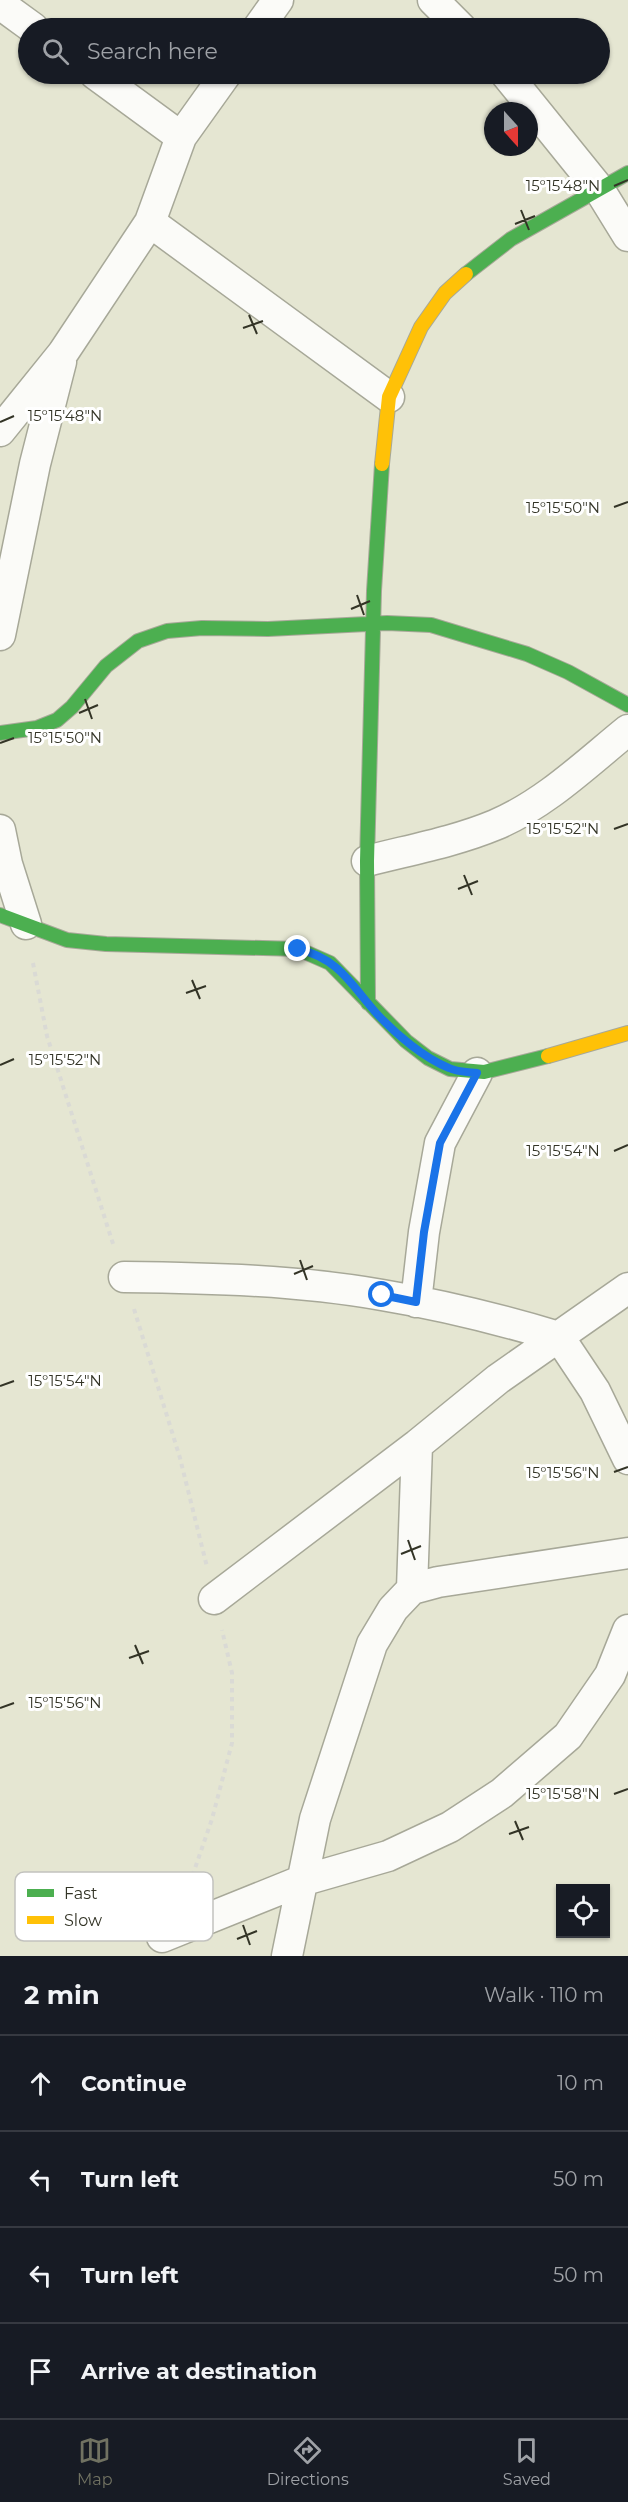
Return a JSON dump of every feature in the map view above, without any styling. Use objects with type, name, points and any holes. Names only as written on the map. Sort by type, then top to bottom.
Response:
[{"type":"street","points":[[265,18],[278,0]]},
{"type":"street","points":[[433,0],[451,18]]},
{"type":"street","points":[[0,4],[19,18]]},
{"type":"street","points":[[109,84],[181,136]]},
{"type":"street","points":[[0,431],[63,353],[150,222],[181,136],[219,84]]},
{"type":"street","points":[[514,84],[599,189],[628,236]]},
{"type":"street","points":[[368,1003],[367,861],[373,623],[380,487],[389,398],[421,327],[445,293],[474,266],[511,239],[628,173]]},
{"type":"street","points":[[150,222],[389,398]]},
{"type":"street","points":[[0,635],[35,464],[63,353]]},
{"type":"street","points":[[0,733],[26,730],[51,723],[68,709],[108,664],[140,640],[164,632],[200,629],[284,629],[373,623],[429,624],[477,636],[530,654],[572,672],[628,705]]},
{"type":"street","points":[[367,861],[464,836],[496,825],[556,789],[628,730]]},
{"type":"street","points":[[0,830],[7,864],[13,920],[67,940],[106,944],[298,949],[317,953],[348,977],[381,1018],[432,1060],[451,1069],[477,1073],[594,1045],[628,1033]]},
{"type":"street","points":[[416,1302],[424,1232],[440,1143],[477,1073]]},
{"type":"street","points":[[124,1277],[214,1278],[302,1284],[382,1295],[511,1322],[559,1337],[595,1391],[628,1459]]},
{"type":"street","points":[[214,1599],[417,1445],[498,1379],[628,1288]]},
{"type":"street","points":[[412,1589],[417,1445]]},
{"type":"street","points":[[287,1956],[301,1881],[328,1774],[372,1644],[393,1609],[412,1589],[449,1581],[628,1553]]},
{"type":"street","points":[[213,1916],[301,1881],[388,1856],[450,1827],[502,1793],[568,1736],[610,1675],[628,1630]]},
{"type":"path","points":[[13,920],[180,1458],[232,1673],[232,1743],[212,1819],[194,1872]]},
{"type":"traffic: fast","points":[[466,274],[511,239],[628,173]]},
{"type":"traffic: fast","points":[[368,1003],[367,861],[374,591],[382,464]]},
{"type":"traffic: fast","points":[[0,733],[37,728],[57,720],[72,707],[106,666],[138,641],[167,631],[202,628],[268,629],[387,623],[431,625],[527,654],[568,672],[628,705]]},
{"type":"traffic: fast","points":[[0,915],[67,940],[106,944],[298,949],[330,963],[406,1041],[428,1058],[450,1069],[484,1072],[548,1056]]},
{"type":"traffic: slow","points":[[382,464],[389,397],[421,327],[445,293],[466,274]]},
{"type":"traffic: slow","points":[[548,1056],[628,1033]]},
{"type":"route","points":[[298,949],[317,953],[348,977],[381,1018],[432,1060],[451,1069],[477,1073],[440,1143],[424,1232],[416,1302],[382,1295]]}]
